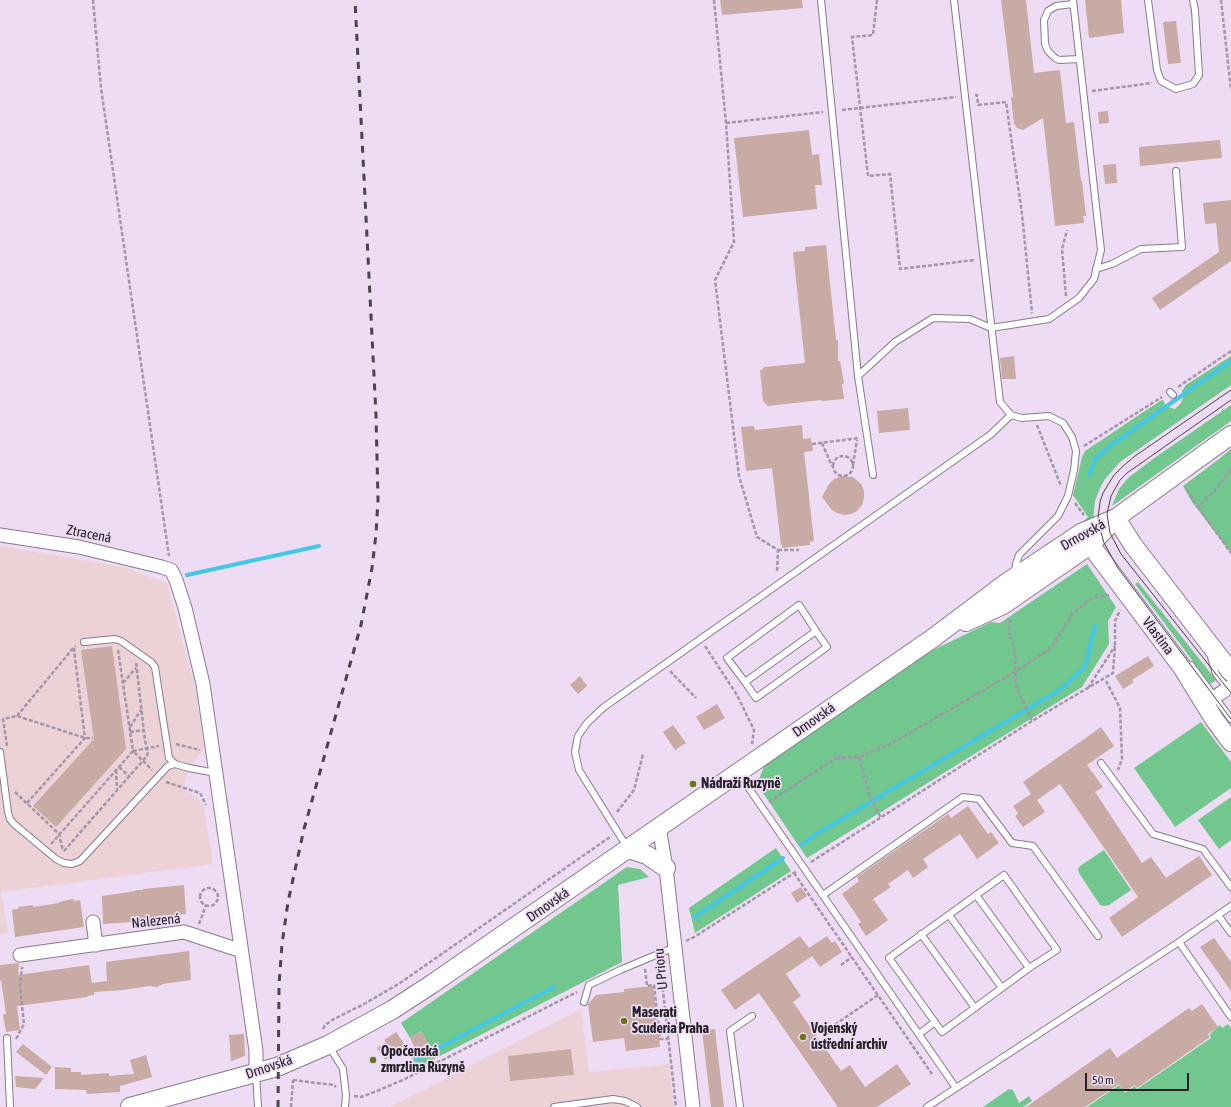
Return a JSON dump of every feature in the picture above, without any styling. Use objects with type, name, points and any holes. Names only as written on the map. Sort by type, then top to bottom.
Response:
[{"type":"main road","name":"Drnovská","points":[[130,1107],[277,1066],[328,1045],[392,1010],[432,984],[933,638],[1015,578],[1085,532],[1116,518],[1231,435]]},
{"type":"main road","points":[[1116,518],[1133,545],[1205,639],[1230,685]]},
{"type":"main road","name":"Drnovská","points":[[933,638],[1003,605],[1085,532]]},
{"type":"main road","name":"Vlastina","points":[[1085,532],[1182,668],[1210,701],[1231,742]]},
{"type":"main road","points":[[628,849],[647,855],[666,868]]},
{"type":"street","name":"Ztracená","points":[[0,534],[98,551],[162,566],[171,570]]},
{"type":"street","points":[[171,570],[176,580],[185,608],[202,684],[256,1051],[256,1073]]},
{"type":"street","points":[[1210,701],[1230,685]]},
{"type":"street","name":"U Prioru","points":[[659,827],[666,868],[692,1107]]},
{"type":"street","points":[[93,922],[96,944]]},
{"type":"street","name":"Nalezená","points":[[22,955],[184,932],[241,949]]},
{"type":"lane","points":[[821,0],[858,376],[873,475]]},
{"type":"lane","points":[[954,0],[1000,402],[1011,414],[1022,418],[1049,416],[1063,423],[1072,437],[1076,451],[1074,470],[1068,496],[1058,516],[1019,555],[1016,564],[1015,578]]},
{"type":"lane","points":[[1148,0],[1157,70],[1161,81],[1176,89],[1193,84],[1199,75],[1193,0]]},
{"type":"lane","points":[[858,376],[895,342],[933,318],[970,319],[991,328],[1050,319],[1079,298],[1094,279],[1101,250],[1073,2],[1056,6],[1048,11],[1044,20],[1045,44],[1048,51],[1059,60],[1079,58]]},
{"type":"lane","points":[[1096,269],[1112,264],[1141,249],[1182,247],[1176,171]]},
{"type":"lane","points":[[628,849],[578,770],[574,752],[578,736],[586,723],[604,707],[990,435],[1011,414]]},
{"type":"lane","points":[[1085,532],[1113,563]]},
{"type":"lane","points":[[799,605],[816,631],[827,647],[756,698],[727,658],[799,605]]},
{"type":"lane","points":[[745,682],[816,631]]},
{"type":"lane","points":[[84,642],[115,639],[121,641],[151,662],[155,667],[169,758],[175,764],[216,773]]},
{"type":"lane","points":[[1187,660],[1210,701],[1231,719]]},
{"type":"lane","points":[[0,752],[10,819],[56,859],[64,863],[72,864],[80,861],[168,766],[175,764]]},
{"type":"lane","points":[[1101,763],[1153,834],[1203,849],[1231,886]]},
{"type":"lane","points":[[738,772],[956,1088]]},
{"type":"lane","points":[[822,895],[963,797],[979,799],[1012,843],[1033,846],[1098,936]]},
{"type":"lane","points":[[1004,875],[1057,950],[1029,968],[942,1032],[889,958],[949,915],[1004,875]]},
{"type":"lane","points":[[976,895],[1029,968]]},
{"type":"lane","points":[[927,1107],[1179,942],[1231,906]]},
{"type":"lane","points":[[949,915],[1002,988]]},
{"type":"lane","points":[[1218,915],[1231,933]]},
{"type":"lane","points":[[921,934],[975,1008]]},
{"type":"lane","points":[[1179,942],[1231,1017]]},
{"type":"lane","points":[[584,1002],[590,986],[620,970],[675,947]]},
{"type":"lane","points":[[740,1107],[730,1031],[752,1016]]},
{"type":"lane","points":[[918,1034],[935,1022]]},
{"type":"lane","points":[[7,1038],[10,1107]]},
{"type":"lane","points":[[328,1045],[343,1069],[346,1095],[345,1107]]},
{"type":"lane","points":[[256,1073],[258,1107]]},
{"type":"lane","points":[[554,1107],[613,1099],[625,1101],[637,1107]]},
{"type":"path","points":[[93,0],[101,88],[171,570]]},
{"type":"path","points":[[714,0],[726,123],[734,242],[715,280],[739,476],[757,537],[778,550],[799,550]]},
{"type":"path","points":[[877,0],[873,35],[852,37],[868,176],[890,174],[900,269],[984,259]]},
{"type":"path","points":[[1221,0],[1231,90]]},
{"type":"path","points":[[1083,92],[1161,81]]},
{"type":"path","points":[[726,123],[977,95],[978,105],[1006,102],[1022,214],[1033,321]]},
{"type":"path","points":[[1067,230],[1062,249],[1067,306]]},
{"type":"path","points":[[1076,451],[1172,394],[1231,351]]},
{"type":"path","points":[[1034,417],[1062,489],[1072,499],[1085,532]]},
{"type":"path","points":[[812,444],[867,437]]},
{"type":"path","points":[[822,443],[834,469],[838,474],[844,476],[850,473],[858,438]]},
{"type":"path","points":[[834,469],[834,463],[840,456],[850,459],[852,461],[852,467]]},
{"type":"path","points":[[1198,507],[1218,487],[1231,469]]},
{"type":"path","points":[[1187,490],[1231,553]]},
{"type":"path","points":[[778,550],[777,578],[780,583]]},
{"type":"path","points":[[836,758],[859,757],[894,742],[1015,672],[1052,648],[1073,613],[1092,598],[1113,595],[1109,589]]},
{"type":"path","points":[[675,947],[696,936],[1032,721],[1087,690],[1113,673],[1115,621],[1122,607]]},
{"type":"path","points":[[1008,612],[1010,623],[1009,634],[1015,655],[1016,686],[1032,721]]},
{"type":"path","points":[[115,639],[118,649],[132,751],[164,782],[200,793],[206,803],[207,810]]},
{"type":"path","points":[[701,639],[737,695],[754,730],[752,744],[749,748]]},
{"type":"path","points":[[17,716],[74,647],[80,646],[84,642]]},
{"type":"path","points":[[1087,690],[1115,645]]},
{"type":"path","points":[[27,803],[85,738],[74,647]]},
{"type":"path","points":[[56,859],[144,761],[148,754],[134,650]]},
{"type":"path","points":[[664,665],[696,698]]},
{"type":"path","points":[[123,683],[136,668]]},
{"type":"path","points":[[1106,681],[1120,708],[1122,759],[1113,780]]},
{"type":"path","points":[[129,727],[142,710]]},
{"type":"path","points":[[7,748],[3,719],[17,716],[85,738],[93,738]]},
{"type":"path","points":[[130,732],[144,730]]},
{"type":"path","points":[[45,850],[132,751]]},
{"type":"path","points":[[610,819],[620,809],[634,790],[643,754]]},
{"type":"path","points":[[762,807],[841,755]]},
{"type":"path","points":[[859,757],[870,797],[881,818]]},
{"type":"path","points":[[118,768],[129,777]]},
{"type":"path","points":[[117,790],[118,768]]},
{"type":"path","points":[[13,791],[59,834],[63,851]]},
{"type":"path","points":[[328,1045],[322,1029],[325,1025],[400,983],[618,832]]},
{"type":"path","points":[[794,873],[932,1074]]},
{"type":"path","points":[[205,889],[211,889],[217,894],[217,900],[212,906],[206,905],[200,899],[201,893],[205,889]]},
{"type":"path","points":[[198,928],[206,905]]},
{"type":"path","points":[[662,952],[660,964],[676,1107]]},
{"type":"path","points":[[7,1054],[22,1031],[24,1024],[20,987],[22,955]]},
{"type":"path","points":[[841,965],[852,957]]},
{"type":"path","points":[[645,960],[647,986],[654,985],[660,1039],[668,1039]]},
{"type":"path","points":[[293,1080],[334,1085],[346,1095],[361,1097],[384,1088],[590,986]]},
{"type":"path","points":[[830,1028],[878,995]]},
{"type":"path","points":[[291,1107],[293,1080],[292,1073]]},
{"type":"shaded area","points":[[0,546],[124,567],[167,583],[195,687],[204,748],[189,768],[183,789],[187,790],[198,799],[204,808],[213,864],[1,892],[8,933],[0,934]]},
{"type":"shaded area","points":[[581,1009],[589,1072],[669,1064],[674,1107],[390,1107]]},
{"type":"green space","points":[[1231,356],[1231,385],[1120,462],[1105,479],[1101,486],[1095,501],[1093,520],[1087,524],[1084,521],[1088,517],[1073,495],[1082,457],[1085,451],[1160,401],[1163,400],[1165,406],[1175,409],[1181,403],[1183,397],[1182,391],[1186,385]]},
{"type":"green space","points":[[1231,405],[1231,421],[1112,506],[1119,489],[1128,478]]},
{"type":"green space","points":[[1231,449],[1231,553],[1192,502],[1183,486]]},
{"type":"green space","points":[[1087,564],[1116,607],[1108,621],[1109,644],[1082,687],[807,858],[757,784],[764,766],[931,651],[991,622],[1000,623]]},
{"type":"green space","points":[[1138,582],[1216,680],[1215,681],[1210,684],[1135,584]]},
{"type":"green space","points":[[1201,722],[1231,762],[1231,788],[1175,827],[1134,768]]},
{"type":"green space","points":[[1231,797],[1231,840],[1219,849],[1198,820]]},
{"type":"green space","points":[[776,848],[791,871],[695,933],[689,908]]},
{"type":"green space","points":[[1104,850],[1131,890],[1109,905],[1104,906],[1100,905],[1079,873],[1078,869],[1080,866]]},
{"type":"green space","points":[[627,867],[640,869],[649,877],[618,885],[622,962],[434,1059],[417,1070],[411,1054],[417,1052],[416,1050],[422,1046],[423,1048],[429,1045],[421,1031],[410,1038],[401,1023]]},
{"type":"green space","points":[[1228,1024],[1231,1028],[1231,1107],[1087,1107],[1119,1085],[1125,1093],[1135,1086],[1137,1089],[1211,1038],[1210,1034],[1220,1025],[1222,1028]]},
{"type":"green space","points":[[1009,1089],[1013,1090],[1019,1103],[1029,1096],[1032,1101],[1023,1107],[983,1107]]},
{"type":"building","points":[[720,0],[802,0],[803,8],[722,15]]},
{"type":"building","points":[[1001,0],[1026,0],[1034,73],[1060,70],[1066,123],[1074,122],[1086,216],[1083,216],[1084,223],[1055,226],[1043,118],[1023,130],[1017,128],[1014,124],[1011,97],[1013,97]]},
{"type":"building","points":[[1085,0],[1121,0],[1124,33],[1089,38]]},
{"type":"building","points":[[1176,21],[1181,63],[1168,64],[1163,22]]},
{"type":"building","points":[[1108,111],[1109,123],[1099,124],[1098,112]]},
{"type":"building","points":[[809,130],[812,155],[819,154],[822,185],[815,185],[817,209],[743,217],[734,138]]},
{"type":"building","points":[[1220,140],[1222,158],[1140,166],[1139,147]]},
{"type":"building","points":[[1116,164],[1117,183],[1105,184],[1103,165]]},
{"type":"building","points":[[1231,200],[1231,261],[1160,310],[1152,298],[1219,252],[1216,223],[1205,224],[1203,203]]},
{"type":"building","points":[[826,245],[836,340],[838,340],[838,361],[840,361],[844,383],[842,384],[844,399],[768,406],[763,401],[760,370],[764,367],[805,363],[793,252],[805,251],[805,247]]},
{"type":"building","points":[[1014,356],[1016,379],[1002,379],[1000,358]]},
{"type":"building","points":[[908,408],[910,430],[879,433],[877,411]]},
{"type":"building","points":[[802,425],[803,439],[811,438],[813,451],[804,452],[814,541],[810,542],[810,545],[782,548],[772,468],[746,471],[741,427],[754,426],[755,430]]},
{"type":"building","points":[[842,476],[853,477],[861,484],[864,491],[862,505],[857,511],[844,515],[832,510],[822,497],[829,484],[834,479]]},
{"type":"building","points":[[112,646],[126,749],[56,827],[33,806],[94,739],[81,650]]},
{"type":"building","points":[[1148,656],[1154,666],[1132,680],[1134,682],[1123,689],[1115,676]]},
{"type":"building","points":[[580,676],[587,686],[578,694],[570,685]]},
{"type":"building","points":[[717,704],[725,718],[704,730],[696,717]]},
{"type":"building","points":[[673,725],[686,743],[675,750],[663,732]]},
{"type":"building","points":[[1101,727],[1114,746],[1087,765],[1103,787],[1095,792],[1142,863],[1151,857],[1166,878],[1199,856],[1212,875],[1122,937],[1109,918],[1138,897],[1060,784],[1037,800],[1045,812],[1023,827],[1015,816],[1018,813],[1013,806],[1031,794],[1023,782]]},
{"type":"building","points":[[968,806],[988,834],[991,832],[999,843],[977,859],[960,834],[923,859],[928,867],[913,878],[908,870],[888,884],[891,887],[873,899],[888,920],[866,936],[858,924],[861,922],[842,894],[859,881],[857,877],[948,814],[951,818]]},
{"type":"building","points":[[184,885],[186,914],[158,916],[132,922],[103,924],[102,896],[136,891],[135,890]]},
{"type":"building","points":[[801,887],[807,896],[797,903],[791,893]]},
{"type":"building","points":[[73,899],[74,901],[80,900],[84,927],[15,937],[12,910],[18,909],[18,907],[33,905],[33,907]]},
{"type":"building","name":"Vojenský ústřední archiv","points":[[800,936],[809,948],[827,936],[832,943],[835,941],[842,952],[820,967],[812,956],[786,974],[801,996],[793,1002],[841,1071],[850,1065],[865,1087],[897,1064],[911,1084],[877,1107],[838,1107],[759,993],[735,1010],[721,990]]},
{"type":"building","points":[[1214,938],[1231,962],[1231,991],[1200,947]]},
{"type":"building","points":[[189,951],[191,980],[163,984],[157,987],[149,986],[124,990],[94,992],[94,995],[87,996],[88,997],[17,1006],[20,1030],[6,1032],[3,1015],[6,1014],[1,980],[0,981],[0,965],[19,963],[18,975],[89,965],[92,983],[107,981],[106,962]]},
{"type":"building","name":"Maserati Scuderia Praha","points":[[653,986],[660,1047],[626,1051],[624,1038],[593,1042],[588,1004],[596,995],[624,992],[624,989]]},
{"type":"building","points":[[1202,1004],[1218,1027],[1208,1034],[1210,1037],[1137,1088],[1135,1085],[1124,1092],[1119,1084],[1085,1107],[1026,1107],[1110,1048],[1117,1058],[1189,1008],[1192,1011]]},
{"type":"building","points":[[715,1029],[724,1107],[711,1107],[702,1030]]},
{"type":"building","points":[[421,1031],[428,1043],[416,1050],[410,1038]]},
{"type":"building","points":[[396,1032],[405,1045],[385,1060],[377,1048],[386,1042],[384,1040]]},
{"type":"building","points":[[244,1034],[245,1056],[231,1061],[229,1035]]},
{"type":"building","points":[[23,1044],[52,1067],[46,1075],[16,1052]]},
{"type":"building","points":[[571,1049],[574,1075],[510,1081],[508,1056]]},
{"type":"building","points":[[146,1055],[152,1077],[120,1086],[120,1092],[87,1094],[86,1090],[55,1089],[55,1067],[71,1068],[71,1072],[81,1072],[81,1075],[109,1073],[109,1076],[134,1074],[130,1060]]},
{"type":"building","points":[[15,1076],[44,1078],[35,1089],[16,1087]]},
{"type":"waterway","points":[[1089,475],[1096,458],[1110,446],[1231,361]]},
{"type":"waterway","points":[[187,575],[319,546]]},
{"type":"waterway","points":[[802,845],[815,835],[1061,689],[1085,667],[1095,626]]},
{"type":"waterway","points":[[695,917],[783,858]]},
{"type":"waterway","points":[[418,1059],[554,987]]},
{"type":"tram line","points":[[1231,390],[1135,456],[1122,467],[1114,475],[1103,493],[1098,518],[1104,543],[1118,568],[1231,719]]},
{"type":"tram line","points":[[1231,400],[1127,473],[1120,480],[1111,496],[1107,514],[1110,533],[1121,554],[1231,693]]},
{"type":"railway","points":[[278,1107],[279,985],[282,944],[288,902],[304,829],[361,625],[372,568],[376,534],[378,500],[376,415],[355,0]]},
{"type":"place","name":"Nádraží Ruzyně","points":[[693,784]]},
{"type":"place","name":"Maserati Scuderia Praha","points":[[624,1021]]},
{"type":"place","name":"Vojenský ústřední archiv","points":[[803,1037]]},
{"type":"place","name":"Opočenská zmrzlina Ruzyně","points":[[373,1060]]}]
